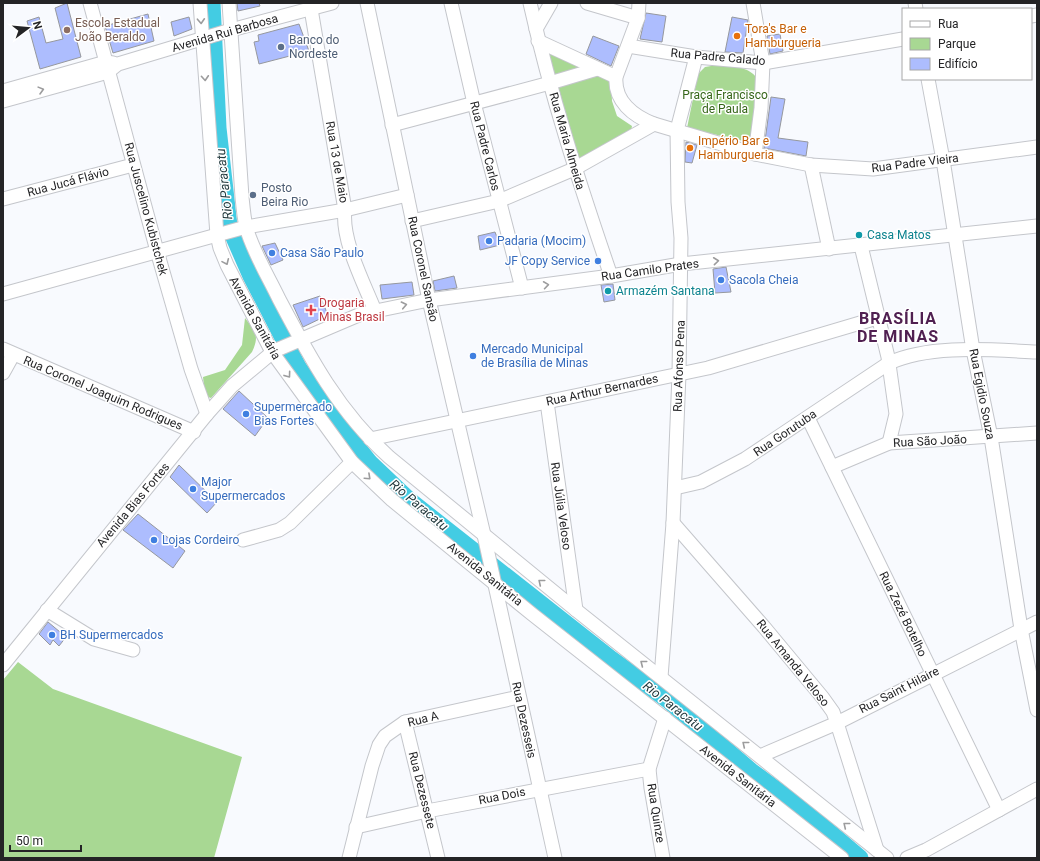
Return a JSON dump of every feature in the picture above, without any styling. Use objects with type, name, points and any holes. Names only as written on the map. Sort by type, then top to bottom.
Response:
[{"type":"street","name":"Rua Juscelino Kubistchek","points":[[90,3],[111,66],[133,165],[157,251],[191,369],[207,414]]},
{"type":"street","name":"Avenida Sanitária","points":[[200,3],[215,35],[242,197],[243,227],[298,340],[337,399],[370,439],[484,535],[882,854]]},
{"type":"street","name":"Avenida Sanitária","points":[[229,3],[215,35],[220,248],[273,352],[352,462],[392,500],[842,858]]},
{"type":"street","name":"Avenida Rui Barbosa","points":[[3,100],[215,35],[332,3]]},
{"type":"street","name":"Rua Coronel Sansão","points":[[367,3],[429,300],[484,535]]},
{"type":"street","name":"Rua Padre Carlos","points":[[451,3],[474,103],[522,288]]},
{"type":"street","name":"Rua Maria Almeida","points":[[530,3],[537,35],[574,169],[611,276]]},
{"type":"street","points":[[551,3],[537,35],[597,69],[616,77],[638,18],[639,3]]},
{"type":"street","points":[[587,3],[638,18]]},
{"type":"street","points":[[753,3],[763,63],[761,108],[755,154]]},
{"type":"street","name":"Rua 13 de Maio","points":[[312,9],[345,210],[344,223],[350,246],[375,312]]},
{"type":"street","name":"Rua Padre Calado","points":[[628,46],[696,57],[763,63],[902,39]]},
{"type":"street","name":"Rua Afonso Pena","points":[[661,677],[675,488],[681,264],[677,130],[696,57]]},
{"type":"street","name":"Avenida Rui Barbosa","points":[[3,91],[111,66]]},
{"type":"street","points":[[392,125],[597,69]]},
{"type":"street","name":"Rua Padre Vieira","points":[[616,77],[618,96],[640,119],[755,154],[811,165],[873,169],[1037,147]]},
{"type":"street","name":"Rua Egidio Souza","points":[[928,80],[943,160],[973,350],[991,437],[1021,629],[1037,710]]},
{"type":"street","points":[[412,221],[499,201],[574,169],[654,124]]},
{"type":"street","name":"Rua Jucá Flávio","points":[[3,199],[133,165]]},
{"type":"street","points":[[811,165],[829,249]]},
{"type":"street","points":[[3,294],[219,235],[243,227],[345,210],[407,195]]},
{"type":"street","name":"Rua Camilo Prates","points":[[273,352],[345,320],[429,300],[611,276],[681,264],[861,246],[1037,226]]},
{"type":"street","points":[[861,246],[889,363],[896,414],[889,443]]},
{"type":"street","name":"Rua Arthur Bernardes","points":[[370,439],[458,422],[708,368],[877,318]]},
{"type":"street","name":"Rua Gorutuba","points":[[675,488],[691,485],[712,477],[761,450],[898,358],[924,353],[973,350],[1037,352]]},
{"type":"street","name":"Rua Coronel Joaquim Rodrigues","points":[[3,373],[8,352],[194,432]]},
{"type":"street","name":"Avenida Bias Fortes","points":[[3,665],[194,432],[207,414],[232,386],[273,352]]},
{"type":"street","name":"Rua Júlia Veloso","points":[[547,402],[576,610]]},
{"type":"street","name":"Rua Zezé Botelho","points":[[808,418],[999,810]]},
{"type":"street","name":"Rua São João","points":[[832,467],[850,458],[889,443],[1037,433]]},
{"type":"street","points":[[243,540],[279,530],[290,523],[352,462]]},
{"type":"street","name":"Rua Amanda Veloso","points":[[673,523],[823,698],[833,712],[882,854]]},
{"type":"street","name":"Rua Dezesseis","points":[[484,535],[555,858]]},
{"type":"street","points":[[47,610],[94,639],[133,650]]},
{"type":"street","name":"Rua Saint Hilaire","points":[[760,756],[837,722],[932,673],[1037,622]]},
{"type":"street","name":"Rua A","points":[[349,858],[372,766],[379,745],[385,736],[405,722],[519,697]]},
{"type":"street","points":[[649,769],[665,718]]},
{"type":"street","name":"Rua Dezessete","points":[[405,722],[438,858]]},
{"type":"street","name":"Rua Dois","points":[[356,827],[427,811],[649,769]]},
{"type":"street","name":"Rua Quinze","points":[[649,769],[663,858]]},
{"type":"street","points":[[907,858],[926,850],[1037,789]]},
{"type":"green space","points":[[544,47],[588,68],[553,79]]},
{"type":"green space","name":"Praça Francisco de Paula","points":[[717,65],[733,66],[744,69],[749,71],[757,78],[752,143],[687,128],[698,74],[705,67]]},
{"type":"green space","points":[[593,73],[611,79],[612,101],[617,116],[632,126],[631,131],[579,160],[556,90],[557,83]]},
{"type":"green space","points":[[245,318],[254,330],[256,337],[252,352],[211,398],[205,396],[203,377],[225,370],[242,345]]},
{"type":"green space","points":[[18,662],[53,689],[242,757],[214,858],[3,858],[3,680]]},
{"type":"building","name":"Escola Estadual João Beraldo","points":[[67,3],[81,57],[40,69],[27,21],[39,17],[46,43],[63,39],[55,8]]},
{"type":"building","points":[[237,3],[259,3],[260,6],[238,11]]},
{"type":"building","points":[[646,13],[666,16],[662,42],[640,39]]},
{"type":"building","points":[[148,14],[154,41],[113,53],[105,26]]},
{"type":"building","points":[[189,17],[192,29],[174,36],[171,22]]},
{"type":"building","name":"Tora's Bar e Hamburgueria","points":[[732,17],[748,20],[743,53],[725,52]]},
{"type":"building","name":"Banco do Nordeste","points":[[299,24],[309,51],[259,64],[254,42],[259,41],[258,35]]},
{"type":"building","points":[[780,34],[783,51],[770,54],[767,36]]},
{"type":"building","points":[[593,36],[619,46],[611,66],[586,54]]},
{"type":"building","points":[[771,97],[785,99],[778,138],[808,142],[806,156],[764,148]]},
{"type":"building","name":"Império Bar e Hamburgueria","points":[[686,142],[697,145],[692,163],[685,162]]},
{"type":"building","name":"Padaria (Mocim)","points":[[495,232],[500,245],[480,250],[478,236]]},
{"type":"building","name":"Casa São Paulo","points":[[275,243],[283,260],[271,265],[262,246]]},
{"type":"building","name":"Sacola Cheia","points":[[726,267],[731,292],[715,293],[713,269]]},
{"type":"building","points":[[454,276],[457,288],[435,291],[433,281]]},
{"type":"building","points":[[412,282],[414,295],[382,299],[380,285]]},
{"type":"building","name":"Armazém Santana","points":[[613,284],[615,300],[604,302],[601,285]]},
{"type":"building","name":"Drogaria Minas Brasil","points":[[320,296],[328,315],[303,327],[293,305]]},
{"type":"building","name":"Supermercado Bias Fortes","points":[[239,391],[268,418],[255,436],[223,409]]},
{"type":"building","name":"Major Supermercados","points":[[179,465],[217,502],[207,513],[170,477]]},
{"type":"building","name":"Lojas Cordeiro","points":[[138,514],[185,551],[173,568],[123,530]]},
{"type":"building","name":"BH Supermercados","points":[[48,622],[66,637],[59,646],[53,640],[50,645],[39,634]]},
{"type":"waterway","name":"Rio Paracatu","points":[[212,3],[218,128],[229,226],[251,276],[298,367],[338,423],[370,463],[409,500],[611,659],[668,700],[751,771],[801,808],[860,858]]},
{"type":"place","name":"Escola Estadual João Beraldo","points":[[67,30]]},
{"type":"place","name":"Tora's Bar e Hamburgueria","points":[[737,36]]},
{"type":"place","name":"Banco do Nordeste","points":[[281,47]]},
{"type":"place","name":"Império Bar e Hamburgueria","points":[[690,148]]},
{"type":"place","name":"Posto Beira Rio","points":[[253,195]]},
{"type":"place","name":"Casa Matos","points":[[859,235]]},
{"type":"place","name":"Padaria (Mocim)","points":[[489,241]]},
{"type":"place","name":"Casa São Paulo","points":[[272,253]]},
{"type":"place","name":"JF Copy Service","points":[[598,261]]},
{"type":"place","name":"Sacola Cheia","points":[[721,280]]},
{"type":"place","name":"Armazém Santana","points":[[608,291]]},
{"type":"place","name":"Drogaria Minas Brasil","points":[[311,310]]},
{"type":"place","name":"Mercado Municipal de Brasília de Minas","points":[[473,356]]},
{"type":"place","name":"Supermercado Bias Fortes","points":[[246,414]]},
{"type":"place","name":"Major Supermercados","points":[[193,489]]},
{"type":"place","name":"Lojas Cordeiro","points":[[154,540]]},
{"type":"place","name":"BH Supermercados","points":[[52,635]]},
{"type":"district","name":"BRASÍLIA DE MINAS","points":[[898,327]]}]
